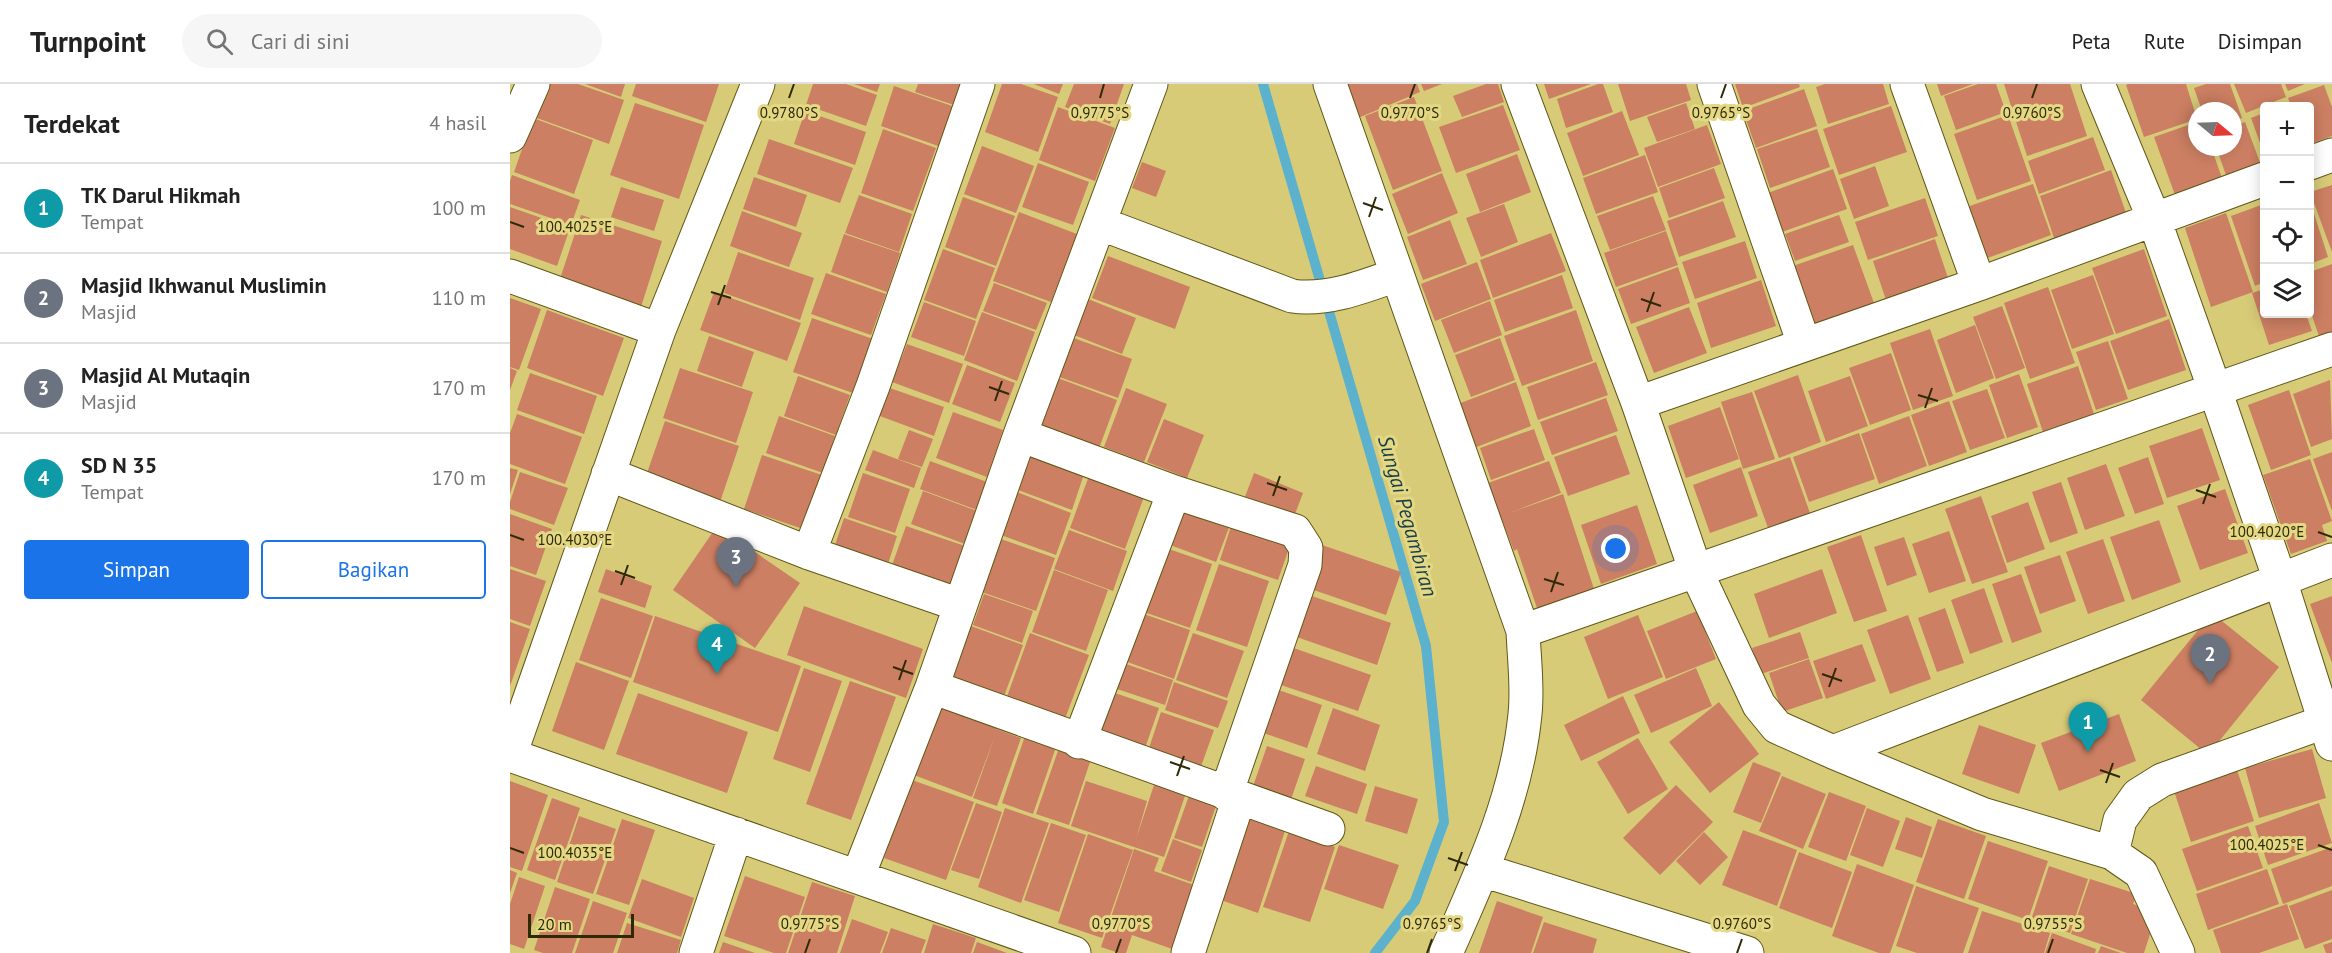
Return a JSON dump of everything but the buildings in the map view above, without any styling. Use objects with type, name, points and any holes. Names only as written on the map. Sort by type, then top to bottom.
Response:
[{"type":"street","points":[[510,136],[533,84]]},
{"type":"street","points":[[758,84],[659,330],[510,755],[858,876],[1032,946],[1074,953]]},
{"type":"street","points":[[809,554],[873,386],[978,84]]},
{"type":"street","points":[[858,876],[932,687],[1020,435],[1150,84]]},
{"type":"street","points":[[1330,84],[1522,631],[1526,712],[1515,778],[1482,870],[1446,953]]},
{"type":"street","points":[[1518,84],[1638,403],[1695,569],[1759,705],[1777,727],[1833,752],[1982,813],[2112,853],[2141,873],[2178,953]]},
{"type":"street","points":[[1714,84],[1804,344]]},
{"type":"street","points":[[1907,84],[1979,284]]},
{"type":"street","points":[[2098,84],[2154,219],[2215,390],[2280,580],[2328,733],[2162,780],[2138,795],[2120,820],[2112,853]]},
{"type":"street","points":[[2314,162],[2332,155]]},
{"type":"street","points":[[1638,403],[1979,284],[2260,182]]},
{"type":"street","points":[[1099,223],[1268,289],[1292,296],[1311,299],[1359,288],[1396,276]]},
{"type":"street","points":[[510,276],[659,330]]},
{"type":"street","points":[[1522,631],[2332,348]]},
{"type":"street","points":[[1020,435],[1174,492],[1295,531],[1306,548],[1305,565],[1232,796],[1188,953]]},
{"type":"street","points":[[608,474],[809,554],[960,605]]},
{"type":"street","points":[[1079,742],[1174,492]]},
{"type":"street","points":[[1833,752],[2332,560]]},
{"type":"street","points":[[932,687],[1079,742],[1328,829]]},
{"type":"street","points":[[696,953],[736,834]]},
{"type":"street","points":[[1482,870],[1747,953]]},
{"type":"waterway","name":"Sungai Pegambiran","points":[[1263,84],[1426,646],[1444,822],[1415,901],[1375,953]]},
{"type":"place","name":"Masjid Al Mutaqin","points":[[736,587]]},
{"type":"place","name":"SD N 35","points":[[717,674]]},
{"type":"place","name":"Masjid Ikhwanul Muslimin","points":[[2210,684]]},
{"type":"place","name":"TK Darul Hikmah","points":[[2088,752]]}]
